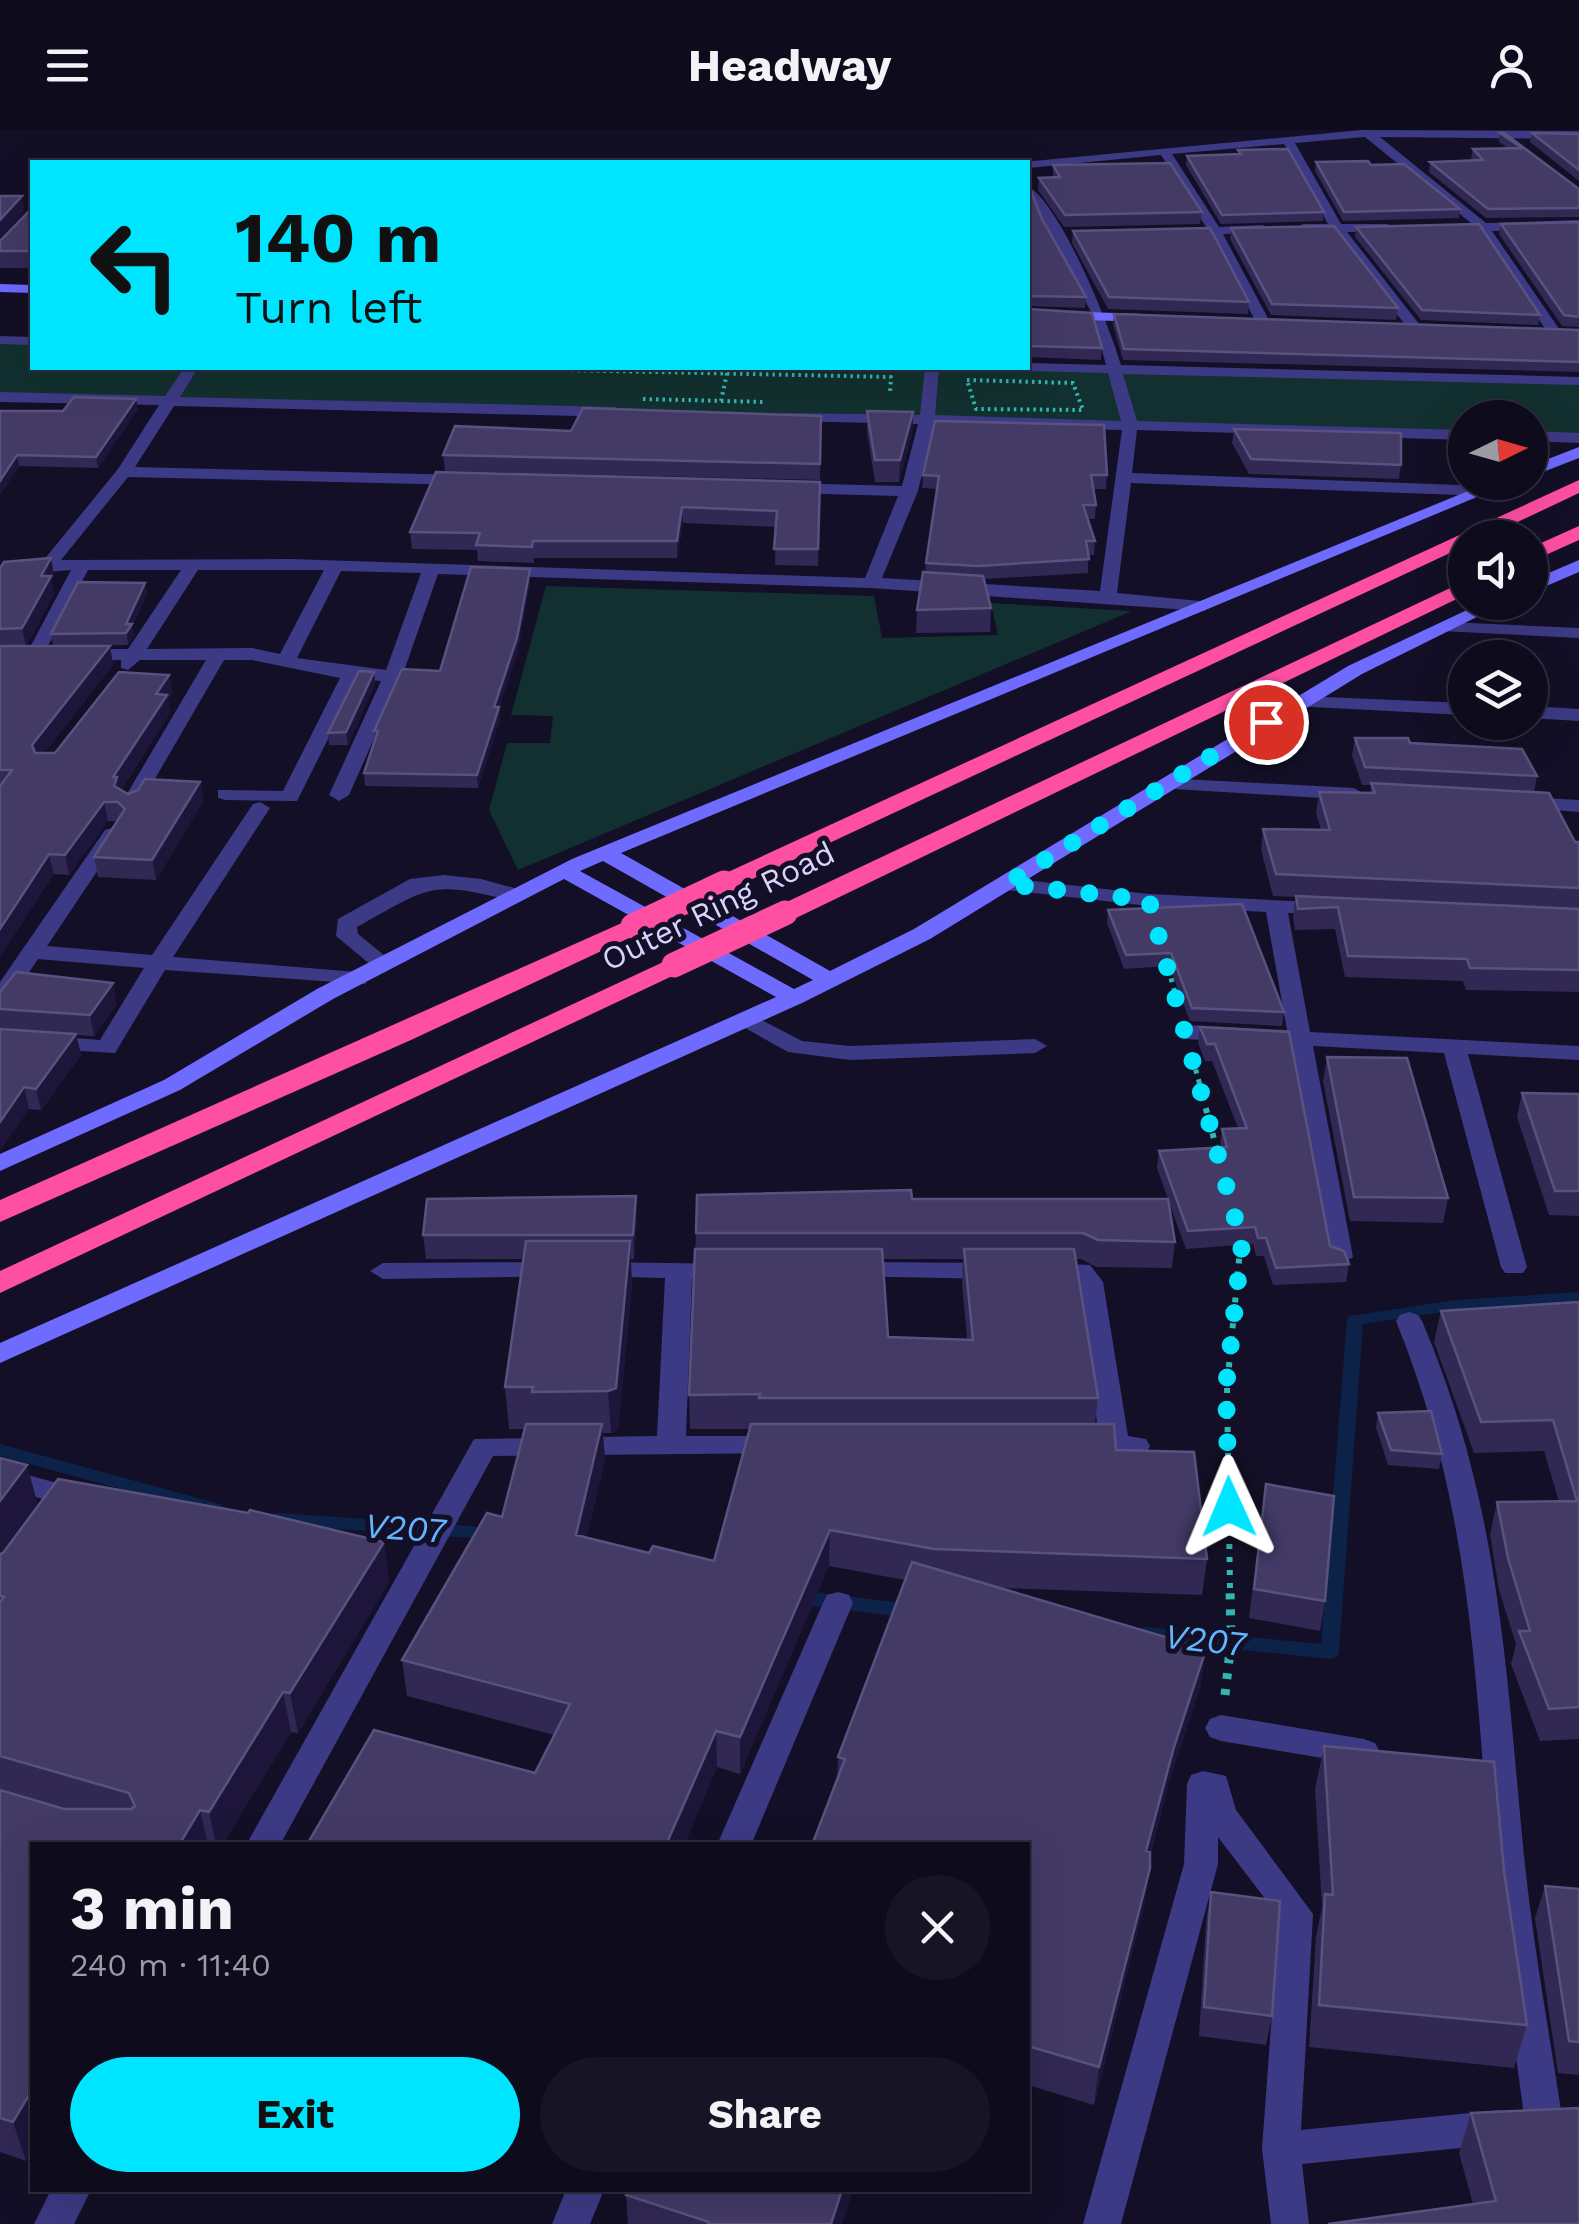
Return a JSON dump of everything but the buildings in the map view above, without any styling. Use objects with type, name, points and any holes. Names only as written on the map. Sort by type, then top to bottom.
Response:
[{"type":"highway","name":"Outer Ring Road","points":[[1505,520],[1579,486]]},
{"type":"highway","points":[[1548,547],[1579,532]]},
{"type":"highway","name":"Outer Ring Road","points":[[0,1212],[383,1042],[1448,546]]},
{"type":"highway","name":"Outer Ring Road","points":[[0,1283],[1448,595]]},
{"type":"street","points":[[1368,133],[1484,228],[1561,333],[1537,332]]},
{"type":"street","points":[[1030,164],[1368,133],[1579,135]]},
{"type":"street","points":[[1507,134],[1522,146]]},
{"type":"street","points":[[1288,141],[1336,228],[1414,328]]},
{"type":"street","points":[[1165,153],[1215,230],[1263,322]]},
{"type":"street","points":[[1030,193],[1058,235],[1100,316],[1130,426],[1108,596]]},
{"type":"street","points":[[1429,228],[1579,224]]},
{"type":"street","points":[[1156,232],[1410,228]]},
{"type":"street","points":[[1058,235],[1078,234]]},
{"type":"street","points":[[0,288],[30,289]]},
{"type":"street","points":[[1030,314],[1156,318]]},
{"type":"street","points":[[1245,322],[1282,323]]},
{"type":"street","points":[[1396,327],[1432,328]]},
{"type":"street","points":[[0,340],[30,341]]},
{"type":"street","points":[[1030,367],[1579,381]]},
{"type":"street","points":[[48,565],[124,472],[190,370]]},
{"type":"street","points":[[871,583],[910,491],[930,419],[932,370]]},
{"type":"street","points":[[0,397],[637,412]]},
{"type":"street","points":[[774,416],[1448,435]]},
{"type":"street","points":[[1548,437],[1579,438]]},
{"type":"street","points":[[1548,465],[1579,452]]},
{"type":"street","points":[[124,472],[478,480]]},
{"type":"street","points":[[1123,478],[1448,489]]},
{"type":"street","points":[[772,488],[910,491]]},
{"type":"street","points":[[0,1164],[172,1086],[325,994],[605,852],[1462,500]]},
{"type":"street","points":[[114,682],[194,564]]},
{"type":"street","points":[[0,570],[48,565],[335,566],[871,583],[1108,596],[1204,606]]},
{"type":"street","points":[[82,565],[28,655],[252,654],[351,674],[390,676]]},
{"type":"street","points":[[1548,580],[1579,565]]},
{"type":"street","points":[[286,660],[335,566]]},
{"type":"street","points":[[339,794],[431,569]]},
{"type":"street","points":[[0,1354],[830,980],[1006,884],[1355,670],[1461,620]]},
{"type":"street","points":[[1448,626],[1579,634]]},
{"type":"street","points":[[131,804],[219,653]]},
{"type":"street","points":[[225,794],[290,797],[351,674]]},
{"type":"street","points":[[1300,702],[1448,709]]},
{"type":"street","points":[[1548,713],[1579,715]]},
{"type":"street","points":[[1165,784],[1382,796]]},
{"type":"street","points":[[1500,802],[1579,806]]},
{"type":"street","points":[[0,1039],[107,1048],[260,808]]},
{"type":"street","points":[[0,1000],[116,829]]},
{"type":"street","points":[[605,852],[830,980]]},
{"type":"street","points":[[565,871],[794,998]]},
{"type":"street","points":[[385,965],[347,936],[346,924],[418,884],[478,883],[518,896]]},
{"type":"street","points":[[1006,884],[1149,900],[1352,910]]},
{"type":"street","points":[[1276,906],[1340,1256]]},
{"type":"street","points":[[35,952],[357,980]]},
{"type":"street","points":[[748,1020],[796,1047],[850,1053],[1035,1046]]},
{"type":"street","points":[[1186,1032],[1579,1053]]},
{"type":"street","points":[[1454,1046],[1514,1267]]},
{"type":"street","points":[[671,1446],[679,1270]]},
{"type":"street","points":[[383,1271],[756,1270]]},
{"type":"street","points":[[832,1270],[1081,1271],[1090,1282],[1125,1446],[1057,1446]]},
{"type":"street","points":[[1282,2149],[1562,2120],[1506,1846],[1488,1621],[1459,1460],[1408,1321]]},
{"type":"street","points":[[265,1842],[484,1446],[806,1446]]},
{"type":"street","points":[[0,1477],[120,1507]]},
{"type":"street","points":[[42,1525],[64,1496]]},
{"type":"street","points":[[380,1559],[422,1558]]},
{"type":"street","points":[[735,1842],[838,1604]]},
{"type":"street","points":[[1221,1728],[1390,1756]]},
{"type":"street","points":[[1465,1769],[1503,1775]]},
{"type":"street","points":[[1102,2224],[1201,1864],[1203,1784],[1214,1785],[1221,1815],[1296,1914],[1282,2149],[1290,2224]]},
{"type":"street","points":[[54,2224],[71,2192]]},
{"type":"street","points":[[571,2224],[584,2192]]},
{"type":"path","points":[[571,370],[891,377]]},
{"type":"path","points":[[721,401],[726,373]]},
{"type":"path","points":[[1149,900],[1222,1166]]},
{"type":"path","points":[[1228,1665],[1231,1642],[1226,1387],[1242,1244],[1237,1224]]},
{"type":"green space","points":[[0,340],[30,341],[30,370],[1030,367],[1579,381],[1579,438],[1548,437],[1548,400],[1448,400],[1448,435],[0,397]]},
{"type":"green space","points":[[546,586],[874,596],[882,638],[998,635],[991,603],[1132,611],[518,870],[489,810],[507,743],[550,743],[553,716],[511,715]]},
{"type":"waterway","name":"V207","points":[[1144,1634],[1330,1652],[1355,1320],[1456,1305],[1579,1297]]},
{"type":"waterway","name":"V207","points":[[0,1450],[216,1509]]},
{"type":"waterway","name":"V207","points":[[278,1519],[472,1532],[494,1537]]},
{"type":"waterway","name":"V207","points":[[796,1597],[912,1611]]},
{"type":"route","points":[[1229,1507],[1226,1387],[1242,1244],[1149,900],[1006,884],[1266,722]]}]
